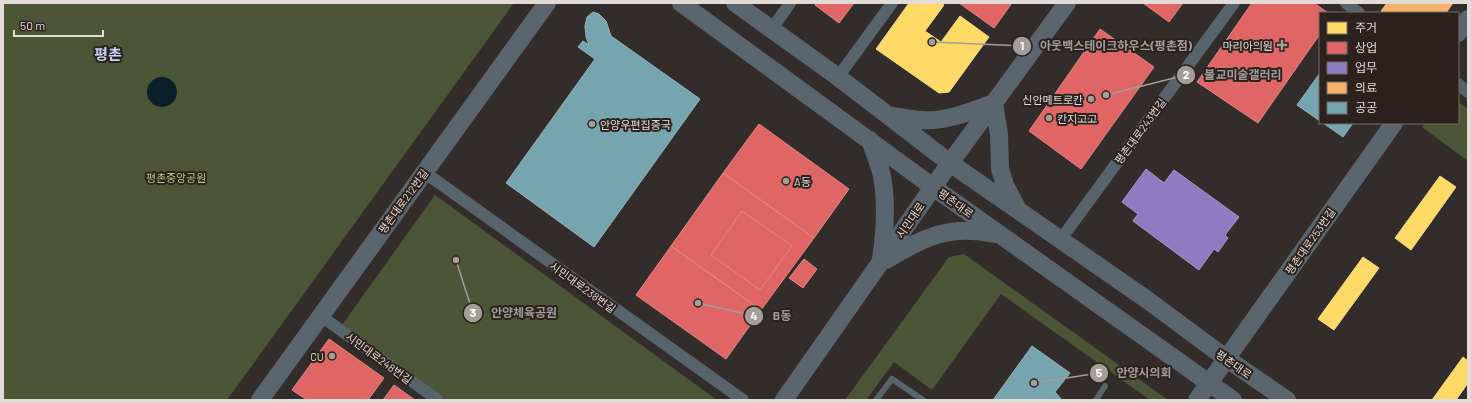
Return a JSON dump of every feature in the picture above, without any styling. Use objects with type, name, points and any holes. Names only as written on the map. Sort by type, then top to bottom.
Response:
[{"type":"street","name":"평촌대로212번길","points":[[260,400],[547,3]]},
{"type":"street","name":"평촌대로","points":[[681,3],[1000,235],[1233,400]]},
{"type":"street","name":"평촌대로","points":[[735,3],[838,77],[950,163],[1061,239],[1227,359],[1287,400]]},
{"type":"street","points":[[772,29],[790,3]]},
{"type":"street","points":[[838,77],[892,3]]},
{"type":"street","name":"시민대로","points":[[784,400],[950,163],[1067,3]]},
{"type":"street","name":"평촌대로243번길","points":[[1061,239],[1234,3]]},
{"type":"street","points":[[1346,3],[1358,12]]},
{"type":"street","points":[[1459,32],[1468,19]]},
{"type":"street","points":[[1459,85],[1468,92]]},
{"type":"street","points":[[887,115],[922,120],[936,120],[962,115],[994,103],[999,134],[1000,169],[1005,185],[1017,209]]},
{"type":"street","name":"평촌대로253번길","points":[[1197,400],[1393,124]]},
{"type":"street","points":[[870,140],[878,160],[883,186],[885,230],[880,263]]},
{"type":"street","name":"시민대로238번길","points":[[424,172],[743,400]]},
{"type":"street","points":[[880,263],[927,237],[952,231],[980,231],[1000,235]]},
{"type":"street","name":"시민대로248번길","points":[[321,316],[438,400]]},
{"type":"lane","points":[[876,400],[892,379],[923,400]]},
{"type":"lane","points":[[1096,400],[1106,386]]},
{"type":"green space","name":"평촌중앙공원","points":[[3,3],[514,3],[227,400],[3,400]]},
{"type":"green space","points":[[1459,103],[1468,109],[1468,161],[1422,127],[1424,124],[1459,124]]},
{"type":"green space","points":[[435,195],[717,400],[447,400],[342,325]]},
{"type":"green space","points":[[964,254],[1168,400],[1150,400],[1001,294],[932,390],[894,362],[866,400],[845,400],[949,257]]},
{"type":"water","points":[[162,77],[173,81],[177,92],[173,103],[162,107],[151,103],[147,92],[151,81]]},
{"type":"building: 주거","points":[[909,3],[941,3],[944,5],[925,31],[941,42],[960,16],[989,37],[949,92],[939,93],[876,49]]},
{"type":"building: 주거","points":[[1440,176],[1456,187],[1411,250],[1395,238]]},
{"type":"building: 주거","points":[[1363,257],[1379,268],[1334,330],[1318,319]]},
{"type":"building: 주거","points":[[1463,357],[1468,361],[1468,383],[1456,400],[1432,400]]},
{"type":"building: 상업","points":[[816,3],[854,3],[839,23],[815,5]]},
{"type":"building: 상업","points":[[959,3],[1012,3],[994,28]]},
{"type":"building: 상업","points":[[1143,3],[1183,3],[1169,22]]},
{"type":"building: 상업","points":[[1252,3],[1314,3],[1327,12],[1319,12],[1319,35],[1258,123],[1197,82]]},
{"type":"building: 상업","name":"신안메트로칸","points":[[1100,29],[1154,67],[1081,169],[1029,131]]},
{"type":"building: 상업","name":"A동","points":[[759,124],[849,189],[814,238],[723,173]]},
{"type":"building: 상업","points":[[723,173],[814,238],[761,310],[671,246]]},
{"type":"building: 상업","points":[[742,211],[792,246],[760,290],[711,255]]},
{"type":"building: 상업","points":[[671,246],[761,310],[726,359],[636,295]]},
{"type":"building: 상업","points":[[804,259],[817,269],[803,288],[789,278]]},
{"type":"building: 상업","points":[[329,339],[384,378],[368,400],[307,400],[292,390]]},
{"type":"building: 상업","points":[[394,385],[415,400],[383,400]]},
{"type":"building: 업무","points":[[1146,169],[1164,183],[1174,170],[1239,217],[1225,235],[1228,238],[1218,252],[1214,249],[1199,270],[1133,221],[1138,214],[1122,202]]},
{"type":"building: 의료","points":[[1387,3],[1453,3],[1447,12],[1381,11]]},
{"type":"building: 공공","points":[[593,12],[599,14],[606,21],[611,36],[700,99],[594,247],[506,183],[595,59],[578,47],[583,41],[589,45],[586,37],[585,26],[587,17]]},
{"type":"building: 공공","points":[[1319,74],[1319,120],[1297,105]]},
{"type":"building: 공공","points":[[1324,124],[1352,124],[1343,137]]},
{"type":"building: 공공","points":[[1032,346],[1070,373],[1055,392],[1062,400],[993,400]]},
{"type":"place","name":"아웃백스테이크하우스(평촌점)","points":[[932,42]]},
{"type":"place","name":"마리아의원","points":[[1282,45]]},
{"type":"place","name":"불교미술갤러리","points":[[1106,95]]},
{"type":"place","name":"신안메트로칸","points":[[1091,99]]},
{"type":"place","name":"칸지고고","points":[[1049,118]]},
{"type":"place","name":"안양우편집중국","points":[[592,124]]},
{"type":"place","name":"A동","points":[[786,181]]},
{"type":"place","name":"안양체육공원","points":[[456,260]]},
{"type":"place","name":"B동","points":[[698,303]]},
{"type":"place","name":"CU","points":[[332,356]]},
{"type":"place","name":"안양시의회","points":[[1034,383]]},
{"type":"district","name":"평촌","points":[[108,54]]}]
